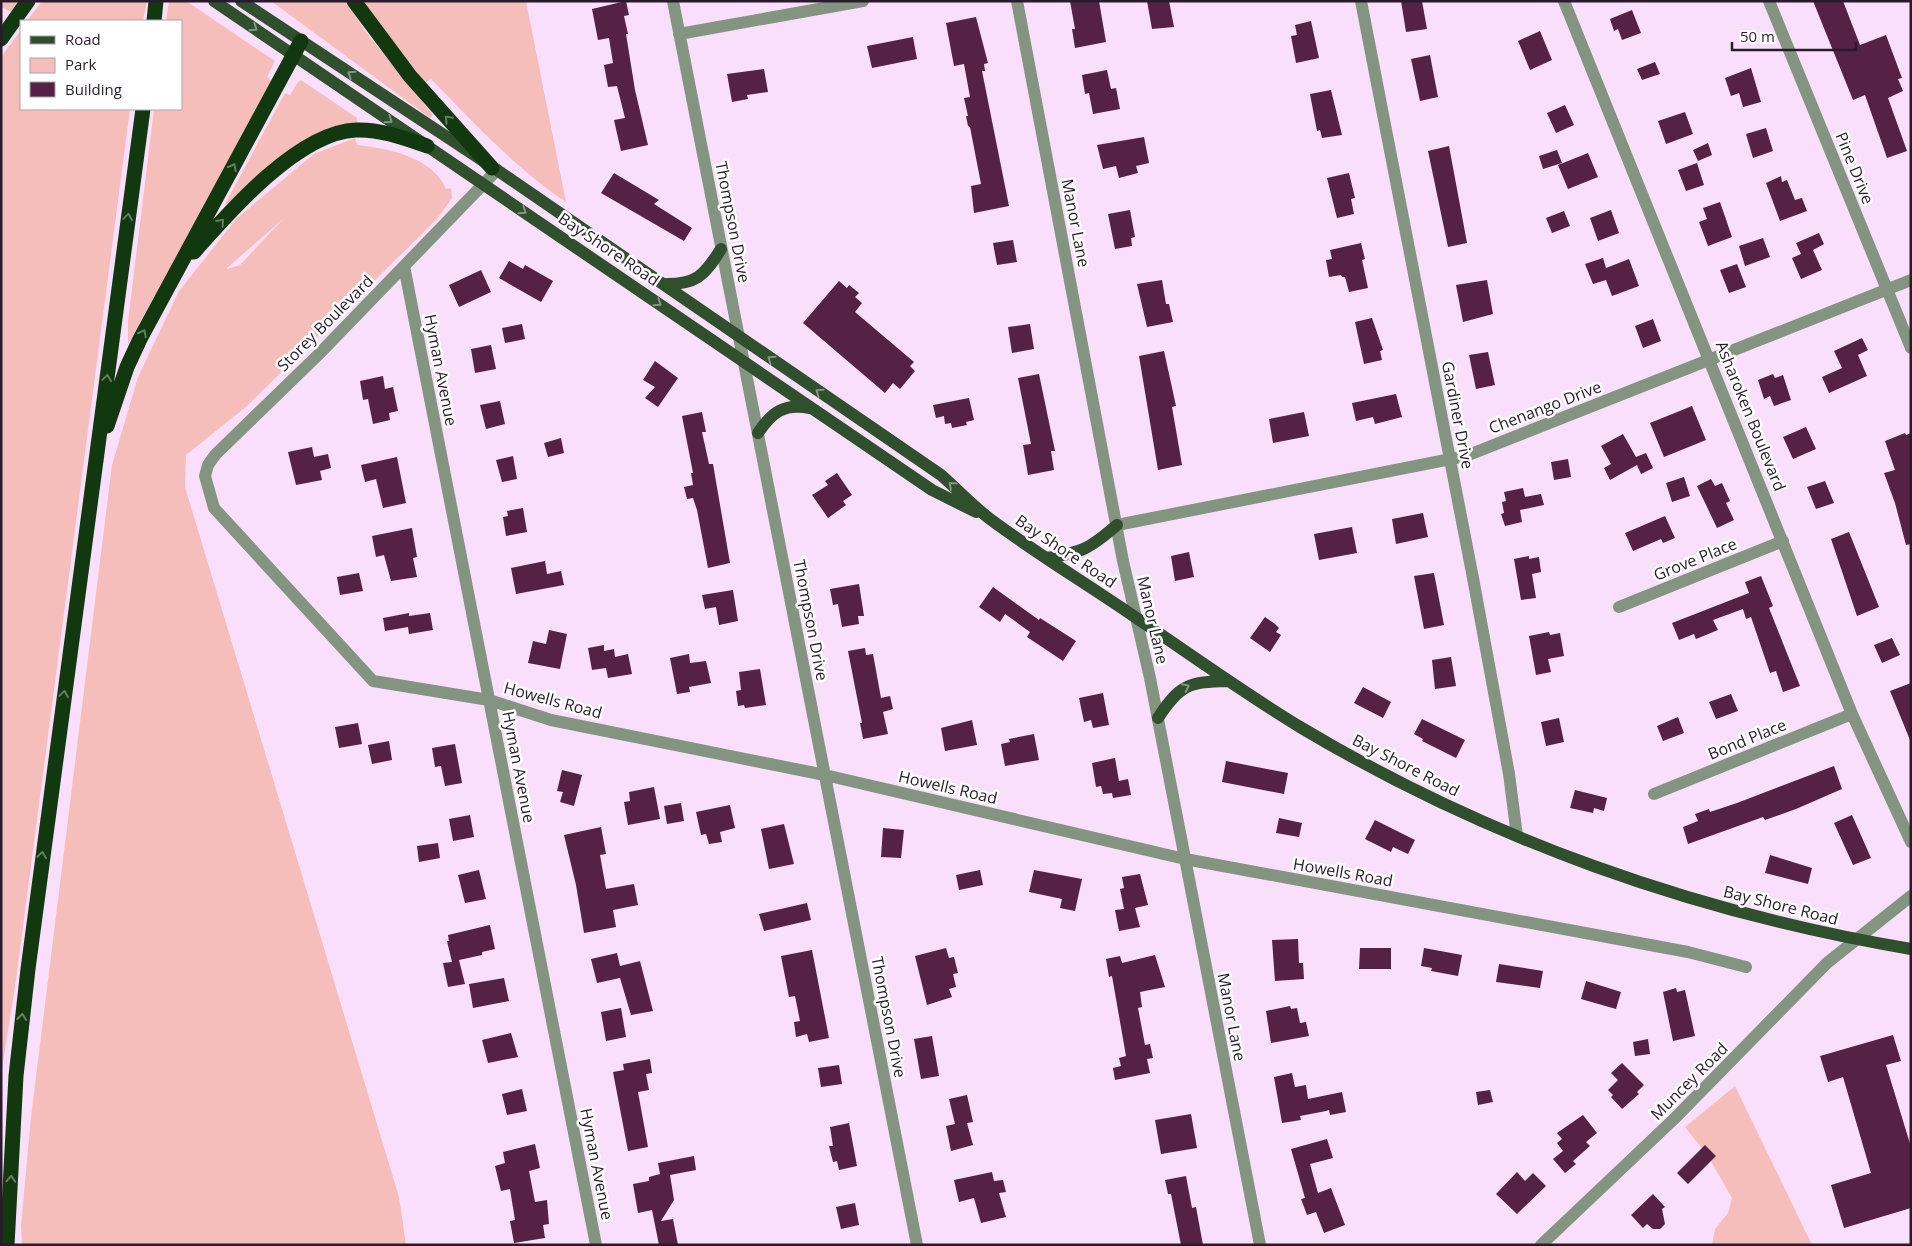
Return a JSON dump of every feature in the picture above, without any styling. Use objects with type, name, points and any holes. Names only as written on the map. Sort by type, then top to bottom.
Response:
[{"type":"highway","points":[[1,39],[28,1]]},
{"type":"highway","points":[[154,20],[156,1]]},
{"type":"highway","points":[[354,1],[410,76],[495,169]]},
{"type":"highway","points":[[95,461],[130,360],[301,41]]},
{"type":"highway","points":[[7,1245],[22,1021],[143,110]]},
{"type":"highway","points":[[177,272],[248,193],[287,162],[321,140],[344,132],[360,130],[391,135],[426,146]]},
{"type":"main road","name":"Bay Shore Road","points":[[214,1],[932,490],[988,518],[1228,681],[1300,727],[1385,774],[1518,836],[1604,870],[1678,894],[1800,928],[1858,940]]},
{"type":"main road","name":"Bay Shore Road","points":[[241,1],[495,169],[941,474],[988,518]]},
{"type":"main road","points":[[662,284],[687,283],[697,279],[707,270],[721,249]]},
{"type":"main road","points":[[758,432],[770,416],[784,407],[799,406],[811,408]]},
{"type":"main road","points":[[1047,558],[1074,554],[1089,548],[1117,525]]},
{"type":"main road","points":[[1158,718],[1171,698],[1184,687],[1197,682],[1228,681]]},
{"type":"main road","points":[[1858,940],[1911,949]]},
{"type":"street","name":"Thompson Drive","points":[[673,1],[917,1245]]},
{"type":"street","points":[[679,34],[863,1]]},
{"type":"street","name":"Manor Lane","points":[[1017,1],[1117,525],[1158,718],[1260,1245]]},
{"type":"street","name":"Gardiner Drive","points":[[1362,1],[1507,764],[1518,836]]},
{"type":"street","name":"Asharoken Boulevard","points":[[1564,1],[1711,360],[1852,714],[1911,842]]},
{"type":"street","name":"Pine Drive","points":[[1769,1],[1911,348]]},
{"type":"street","name":"Storey Boulevard","points":[[214,508],[205,476],[208,465],[215,454],[319,354],[483,184],[495,169]]},
{"type":"street","name":"Hyman Avenue","points":[[404,266],[596,1245]]},
{"type":"street","name":"Chenango Drive","points":[[1117,525],[1466,456],[1911,280]]},
{"type":"street","name":"Howells Road","points":[[214,508],[373,681],[489,700],[551,720],[825,775],[1185,859],[1678,950],[1746,967]]},
{"type":"street","name":"Grove Place","points":[[1619,607],[1783,541]]},
{"type":"street","name":"Bond Place","points":[[1654,794],[1852,714]]},
{"type":"street","name":"Muncey Road","points":[[1541,1245],[1674,1119],[1827,963],[1911,896]]},
{"type":"green space","points":[[1,1],[21,1],[13,13],[1,7]]},
{"type":"green space","points":[[42,1],[147,1],[143,20],[28,20]]},
{"type":"green space","points":[[169,1],[186,1],[275,61],[267,77],[272,81],[128,344],[128,322],[154,110],[182,110],[182,20],[166,20]]},
{"type":"green space","points":[[271,1],[346,1],[365,31],[433,115],[430,118]]},
{"type":"green space","points":[[363,1],[526,1],[566,202],[512,160],[431,79],[426,83],[370,14]]},
{"type":"green space","points":[[20,31],[20,110],[130,110],[16,980],[1,1075],[1,57]]},
{"type":"green space","points":[[301,80],[357,118],[358,126],[333,129],[229,205],[225,204],[285,93],[290,95]]},
{"type":"green space","points":[[355,138],[357,145],[395,152],[420,162],[440,178],[446,189],[451,188],[452,198],[437,219],[247,406],[186,455],[185,487],[399,1197],[406,1245],[22,1245],[21,1225],[31,1117],[112,465],[138,377],[179,291],[237,218],[314,154]],"holes":[[[283,219],[240,265],[227,269]]]},
{"type":"green space","points":[[1735,1086],[1812,1245],[1712,1245],[1715,1229],[1728,1213],[1732,1198],[1708,1156],[1685,1127]]},
{"type":"building","points":[[626,1],[629,15],[624,16],[628,34],[626,34],[635,90],[648,145],[621,151],[614,120],[625,118],[617,86],[608,87],[604,65],[613,63],[609,38],[598,40],[592,9]]},
{"type":"building","points":[[1070,1],[1099,1],[1106,42],[1075,48],[1072,29],[1075,29]]},
{"type":"building","points":[[1147,1],[1169,1],[1174,27],[1152,29]]},
{"type":"building","points":[[1401,1],[1422,1],[1427,29],[1406,32]]},
{"type":"building","points":[[1813,1],[1843,1],[1860,45],[1886,35],[1902,78],[1898,79],[1903,91],[1888,98],[1907,151],[1887,158],[1865,95],[1853,100]]},
{"type":"building","points":[[1632,10],[1641,33],[1622,40],[1618,29],[1614,31],[1610,19]]},
{"type":"building","points":[[976,17],[988,63],[984,64],[985,71],[982,71],[1009,206],[974,213],[971,186],[981,184],[970,127],[968,126],[966,116],[968,116],[964,98],[970,97],[964,64],[954,66],[946,23]]},
{"type":"building","points":[[1311,21],[1319,58],[1296,63],[1291,36],[1297,35],[1295,25]]},
{"type":"building","points":[[1540,31],[1552,60],[1530,70],[1518,41]]},
{"type":"building","points":[[913,37],[917,59],[872,68],[867,46]]},
{"type":"building","points":[[1430,55],[1438,97],[1420,101],[1411,59]]},
{"type":"building","points":[[1655,62],[1660,74],[1642,80],[1637,69]]},
{"type":"building","points":[[1751,68],[1761,102],[1743,107],[1739,93],[1731,96],[1725,78]]},
{"type":"building","points":[[764,69],[768,92],[747,95],[748,99],[732,102],[727,74]]},
{"type":"building","points":[[1107,70],[1111,89],[1116,88],[1120,109],[1093,114],[1089,93],[1085,94],[1082,75]]},
{"type":"building","points":[[1331,90],[1342,135],[1322,138],[1320,130],[1317,131],[1310,94]]},
{"type":"building","points":[[1565,105],[1574,125],[1556,133],[1547,113]]},
{"type":"building","points":[[1685,112],[1693,134],[1666,144],[1658,121]]},
{"type":"building","points":[[1766,128],[1773,151],[1753,158],[1746,134]]},
{"type":"building","points":[[1144,137],[1149,163],[1136,166],[1138,173],[1119,178],[1116,166],[1103,169],[1097,145]]},
{"type":"building","points":[[1708,143],[1712,155],[1698,161],[1693,150]]},
{"type":"building","points":[[1449,146],[1467,243],[1448,247],[1428,151]]},
{"type":"building","points":[[1557,150],[1562,163],[1543,169],[1539,156]]},
{"type":"building","points":[[1588,153],[1598,177],[1568,189],[1558,165]]},
{"type":"building","points":[[1697,163],[1704,185],[1686,191],[1678,170]]},
{"type":"building","points":[[614,173],[659,200],[654,204],[692,228],[684,241],[601,193]]},
{"type":"building","points":[[1349,173],[1355,198],[1351,199],[1354,214],[1337,218],[1327,178]]},
{"type":"building","points":[[1781,176],[1782,182],[1787,180],[1795,200],[1802,198],[1807,211],[1780,221],[1766,183]]},
{"type":"building","points":[[1720,202],[1732,237],[1708,246],[1699,222],[1707,219],[1703,208]]},
{"type":"building","points":[[1130,210],[1135,237],[1131,238],[1132,246],[1115,249],[1108,214]]},
{"type":"building","points":[[1611,210],[1619,233],[1598,241],[1590,218]]},
{"type":"building","points":[[1564,211],[1570,226],[1552,233],[1546,218]]},
{"type":"building","points":[[1819,233],[1824,244],[1813,250],[1822,270],[1801,279],[1792,258],[1801,254],[1796,243]]},
{"type":"building","points":[[1763,238],[1770,257],[1745,266],[1739,246]]},
{"type":"building","points":[[1013,240],[1017,262],[997,265],[993,243]]},
{"type":"building","points":[[1361,243],[1365,259],[1362,260],[1368,288],[1349,292],[1345,277],[1341,275],[1329,277],[1326,260],[1332,259],[1330,250]]},
{"type":"building","points":[[1603,258],[1606,268],[1629,259],[1639,286],[1612,296],[1606,280],[1593,284],[1585,264]]},
{"type":"building","points":[[509,261],[523,269],[525,265],[553,281],[541,302],[499,278]]},
{"type":"building","points":[[1737,264],[1746,287],[1729,293],[1720,270]]},
{"type":"building","points":[[481,270],[491,292],[459,307],[449,285]]},
{"type":"building","points":[[1162,280],[1166,304],[1169,304],[1173,322],[1147,327],[1137,284]]},
{"type":"building","points":[[1487,280],[1493,314],[1463,322],[1456,285]]},
{"type":"building","points":[[839,281],[847,288],[849,285],[859,293],[855,297],[862,303],[855,312],[914,362],[910,366],[915,371],[900,389],[893,383],[885,393],[803,323]]},
{"type":"building","points":[[1372,318],[1383,350],[1380,351],[1382,360],[1364,364],[1355,322]]},
{"type":"building","points":[[1653,319],[1661,341],[1643,348],[1635,326]]},
{"type":"building","points":[[522,324],[525,339],[505,343],[502,328]]},
{"type":"building","points":[[1030,324],[1034,349],[1012,353],[1008,327]]},
{"type":"building","points":[[1862,338],[1868,350],[1858,355],[1867,376],[1829,393],[1822,377],[1842,368],[1834,351]]},
{"type":"building","points":[[491,345],[496,369],[475,373],[471,349]]},
{"type":"building","points":[[1164,351],[1176,406],[1172,407],[1182,465],[1158,470],[1139,356]]},
{"type":"building","points":[[1488,352],[1495,385],[1476,389],[1469,355]]},
{"type":"building","points":[[655,361],[678,378],[658,407],[645,398],[655,387],[643,380]]},
{"type":"building","points":[[1039,374],[1055,451],[1051,451],[1054,470],[1028,475],[1023,445],[1031,444],[1018,378]]},
{"type":"building","points":[[1773,374],[1775,378],[1783,375],[1791,400],[1774,406],[1770,396],[1764,399],[1758,380]]},
{"type":"building","points":[[383,376],[385,389],[393,387],[398,411],[389,413],[390,420],[373,424],[368,399],[363,400],[360,381]]},
{"type":"building","points":[[1396,394],[1402,417],[1375,424],[1373,417],[1356,421],[1352,403]]},
{"type":"building","points":[[969,398],[974,420],[966,422],[967,425],[952,428],[951,423],[945,424],[944,416],[936,418],[933,405]]},
{"type":"building","points":[[500,401],[505,424],[486,429],[480,405]]},
{"type":"building","points":[[1692,406],[1706,440],[1664,457],[1650,423]]},
{"type":"building","points":[[702,412],[706,432],[702,432],[709,464],[713,464],[730,563],[708,568],[697,510],[693,498],[687,499],[684,487],[693,485],[691,473],[693,473],[682,416]]},
{"type":"building","points":[[1304,412],[1309,436],[1273,443],[1269,419]]},
{"type":"building","points":[[1806,427],[1816,449],[1793,459],[1783,437]]},
{"type":"building","points":[[1905,433],[1906,435],[1911,433],[1911,544],[1906,545],[1895,503],[1884,473],[1895,470],[1885,441]]},
{"type":"building","points":[[1623,434],[1636,457],[1646,453],[1653,468],[1641,474],[1637,465],[1610,480],[1604,468],[1611,464],[1601,446]]},
{"type":"building","points":[[561,438],[564,453],[548,457],[544,443]]},
{"type":"building","points":[[312,447],[314,457],[328,454],[331,468],[320,471],[322,480],[296,485],[288,452]]},
{"type":"building","points":[[513,456],[517,479],[502,482],[496,460]]},
{"type":"building","points":[[397,457],[406,503],[383,508],[376,479],[365,482],[361,465]]},
{"type":"building","points":[[1568,459],[1571,477],[1554,480],[1551,462]]},
{"type":"building","points":[[837,473],[852,495],[843,501],[846,505],[828,518],[812,495],[828,485],[825,481]]},
{"type":"building","points":[[1684,477],[1690,496],[1672,502],[1666,483]]},
{"type":"building","points":[[1711,479],[1715,486],[1722,483],[1730,501],[1726,503],[1734,520],[1717,528],[1697,486]]},
{"type":"building","points":[[1825,481],[1834,503],[1816,509],[1807,487]]},
{"type":"building","points":[[1523,488],[1525,497],[1541,494],[1544,505],[1520,510],[1522,522],[1505,526],[1501,514],[1504,513],[1502,502],[1506,501],[1504,492]]},
{"type":"building","points":[[523,508],[527,532],[506,536],[503,517],[508,516],[507,511]]},
{"type":"building","points":[[1423,513],[1428,537],[1396,544],[1392,519]]},
{"type":"building","points":[[1665,516],[1675,538],[1663,543],[1661,539],[1633,551],[1625,533]]},
{"type":"building","points":[[1352,527],[1357,553],[1319,560],[1314,534]]},
{"type":"building","points":[[412,528],[417,557],[413,558],[417,577],[391,581],[384,555],[376,557],[372,536]]},
{"type":"building","points":[[1849,532],[1879,607],[1857,616],[1831,539]]},
{"type":"building","points":[[1189,552],[1194,577],[1175,581],[1171,556]]},
{"type":"building","points":[[1529,556],[1529,559],[1539,557],[1541,572],[1532,574],[1536,598],[1521,600],[1514,559]]},
{"type":"building","points":[[545,561],[547,574],[561,571],[564,585],[516,594],[511,568]]},
{"type":"building","points":[[359,573],[363,591],[340,595],[337,577]]},
{"type":"building","points":[[1434,573],[1444,625],[1424,629],[1414,576]]},
{"type":"building","points":[[1761,576],[1773,606],[1769,608],[1800,686],[1783,692],[1776,671],[1770,673],[1751,617],[1746,619],[1743,609],[1713,620],[1718,630],[1696,639],[1694,634],[1679,640],[1672,623],[1749,593],[1745,582]]},
{"type":"building","points":[[859,584],[864,616],[858,616],[859,624],[842,627],[838,604],[833,605],[830,589]]},
{"type":"building","points":[[993,587],[1039,620],[1040,618],[1076,641],[1063,661],[1027,637],[1030,632],[1005,614],[1000,622],[979,607]]},
{"type":"building","points":[[733,590],[738,621],[719,625],[716,607],[705,609],[702,595]]},
{"type":"building","points":[[409,613],[409,616],[430,613],[433,630],[409,634],[408,627],[385,631],[383,618]]},
{"type":"building","points":[[1265,617],[1279,628],[1276,632],[1281,635],[1270,652],[1250,638]]},
{"type":"building","points":[[549,630],[567,634],[560,669],[528,663],[533,641],[546,644]]},
{"type":"building","points":[[1549,632],[1550,635],[1560,633],[1564,656],[1548,659],[1551,672],[1536,675],[1529,636]]},
{"type":"building","points":[[1892,638],[1900,655],[1882,663],[1874,645]]},
{"type":"building","points":[[604,645],[604,651],[614,649],[615,657],[628,654],[632,674],[608,678],[606,668],[592,670],[588,648]]},
{"type":"building","points":[[865,648],[866,655],[873,654],[881,698],[890,696],[893,709],[883,712],[888,734],[863,739],[860,723],[862,723],[848,651]]},
{"type":"building","points":[[689,654],[690,663],[706,661],[711,683],[689,687],[690,692],[677,694],[670,658]]},
{"type":"building","points":[[1451,657],[1456,686],[1435,689],[1432,660]]},
{"type":"building","points":[[760,669],[766,705],[745,708],[744,705],[738,706],[736,691],[741,690],[739,672]]},
{"type":"building","points":[[1911,683],[1911,740],[1910,740],[1890,691]]},
{"type":"building","points":[[1363,687],[1391,702],[1383,718],[1354,703]]},
{"type":"building","points":[[1103,693],[1109,725],[1093,728],[1091,720],[1084,722],[1079,698]]},
{"type":"building","points":[[1731,694],[1738,711],[1716,719],[1709,702]]},
{"type":"building","points":[[1678,717],[1684,733],[1663,741],[1657,726]]},
{"type":"building","points":[[1559,718],[1564,742],[1546,746],[1541,722]]},
{"type":"building","points":[[1422,719],[1465,740],[1456,758],[1422,741],[1423,739],[1414,734]]},
{"type":"building","points":[[972,720],[977,745],[945,751],[941,728]]},
{"type":"building","points":[[358,723],[362,744],[339,748],[335,727]]},
{"type":"building","points":[[1034,734],[1039,760],[1005,766],[1001,744],[1010,742],[1009,739]]},
{"type":"building","points":[[389,741],[392,760],[372,764],[368,745]]},
{"type":"building","points":[[455,744],[462,783],[445,786],[441,766],[435,767],[432,748]]},
{"type":"building","points":[[1115,758],[1119,781],[1128,779],[1131,795],[1113,798],[1112,793],[1103,794],[1101,786],[1096,787],[1092,763]]},
{"type":"building","points":[[1226,761],[1288,773],[1284,794],[1222,782]]},
{"type":"building","points":[[1834,766],[1842,789],[1796,809],[1765,820],[1763,817],[1688,844],[1683,827],[1698,821],[1695,814],[1709,809],[1710,812],[1737,803]]},
{"type":"building","points":[[562,770],[582,775],[574,806],[560,802],[563,792],[557,791]]},
{"type":"building","points":[[654,787],[660,819],[628,825],[624,802],[630,801],[629,792]]},
{"type":"building","points":[[1575,790],[1607,798],[1604,811],[1594,808],[1593,813],[1570,808]]},
{"type":"building","points":[[681,803],[684,821],[667,824],[664,806]]},
{"type":"building","points":[[730,805],[735,828],[720,832],[722,842],[709,844],[706,834],[701,835],[696,812]]},
{"type":"building","points":[[470,815],[474,837],[453,841],[449,819]]},
{"type":"building","points":[[1852,815],[1871,858],[1853,865],[1834,823]]},
{"type":"building","points":[[1279,818],[1302,823],[1299,837],[1276,833]]},
{"type":"building","points":[[1375,820],[1415,840],[1408,854],[1393,847],[1391,852],[1365,839]]},
{"type":"building","points":[[784,824],[794,864],[769,869],[761,829]]},
{"type":"building","points":[[601,827],[606,854],[600,855],[606,889],[634,884],[638,905],[613,910],[616,927],[584,933],[576,885],[564,835]]},
{"type":"building","points":[[883,828],[904,830],[901,858],[881,857]]},
{"type":"building","points":[[438,843],[440,858],[419,862],[417,846]]},
{"type":"building","points":[[1770,855],[1812,868],[1808,884],[1765,873]]},
{"type":"building","points":[[479,870],[486,899],[465,903],[458,875]]},
{"type":"building","points":[[980,870],[983,885],[959,890],[956,875]]},
{"type":"building","points":[[1034,870],[1082,879],[1075,911],[1060,908],[1062,899],[1029,892]]},
{"type":"building","points":[[1140,874],[1148,905],[1135,908],[1140,927],[1119,931],[1115,910],[1124,909],[1120,889],[1124,888],[1122,877]]},
{"type":"building","points":[[807,903],[811,920],[764,931],[759,914]]},
{"type":"building","points":[[490,925],[495,949],[482,952],[482,955],[459,960],[465,984],[448,987],[443,963],[452,962],[447,941],[449,941],[448,935]]},
{"type":"building","points":[[1298,939],[1299,963],[1303,963],[1304,979],[1275,981],[1272,940]]},
{"type":"building","points":[[946,948],[949,958],[954,957],[958,973],[953,974],[956,987],[949,989],[952,997],[927,1005],[915,956]]},
{"type":"building","points":[[1360,948],[1391,948],[1391,969],[1359,969]]},
{"type":"building","points":[[1424,948],[1462,955],[1458,976],[1431,971],[1432,968],[1421,966]]},
{"type":"building","points":[[812,950],[829,1038],[809,1042],[807,1034],[796,1037],[794,1022],[800,1021],[795,996],[789,997],[781,956]]},
{"type":"building","points":[[617,953],[620,966],[640,961],[653,1011],[631,1015],[620,978],[597,983],[591,959]]},
{"type":"building","points":[[1155,955],[1165,987],[1140,992],[1142,1007],[1138,1008],[1145,1045],[1150,1044],[1153,1058],[1147,1059],[1150,1073],[1115,1080],[1113,1068],[1121,1066],[1119,1058],[1126,1056],[1112,976],[1109,977],[1106,959],[1120,956],[1122,963]]},
{"type":"building","points":[[1499,964],[1543,971],[1540,988],[1496,982]]},
{"type":"building","points":[[504,978],[509,1001],[473,1008],[469,984]]},
{"type":"building","points":[[1586,981],[1621,992],[1616,1009],[1581,999]]},
{"type":"building","points":[[1676,988],[1677,992],[1685,990],[1695,1036],[1673,1041],[1663,992]]},
{"type":"building","points":[[1290,1006],[1291,1009],[1297,1008],[1300,1023],[1306,1022],[1309,1036],[1271,1043],[1266,1011]]},
{"type":"building","points":[[621,1008],[626,1037],[606,1041],[601,1012]]},
{"type":"building","points":[[511,1033],[518,1057],[488,1063],[482,1040]]},
{"type":"building","points":[[1893,1035],[1901,1061],[1886,1065],[1911,1147],[1911,1208],[1844,1228],[1831,1185],[1871,1173],[1843,1077],[1828,1082],[1820,1056]]},
{"type":"building","points":[[932,1036],[939,1076],[921,1079],[914,1039]]},
{"type":"building","points":[[1648,1039],[1650,1054],[1635,1056],[1633,1042]]},
{"type":"building","points":[[650,1059],[652,1073],[646,1074],[649,1090],[638,1092],[648,1147],[628,1151],[613,1072],[624,1070],[623,1064]]},
{"type":"building","points":[[1622,1063],[1644,1085],[1637,1092],[1639,1094],[1622,1109],[1611,1097],[1613,1095],[1608,1090],[1618,1080],[1611,1073]]},
{"type":"building","points":[[839,1065],[842,1084],[821,1087],[818,1068]]},
{"type":"building","points":[[1292,1073],[1295,1087],[1306,1085],[1308,1099],[1342,1092],[1346,1112],[1330,1115],[1329,1110],[1300,1116],[1301,1120],[1282,1123],[1274,1077]]},
{"type":"building","points":[[522,1089],[527,1111],[507,1115],[502,1094]]},
{"type":"building","points":[[1490,1090],[1493,1102],[1478,1105],[1476,1092]]},
{"type":"building","points":[[967,1095],[973,1122],[967,1123],[973,1145],[951,1151],[946,1126],[955,1124],[949,1099]]},
{"type":"building","points":[[1191,1114],[1197,1148],[1161,1154],[1155,1120]]},
{"type":"building","points":[[1583,1115],[1597,1133],[1586,1142],[1590,1146],[1573,1161],[1576,1164],[1565,1173],[1553,1159],[1563,1151],[1557,1143],[1562,1139],[1557,1133]]},
{"type":"building","points":[[849,1123],[857,1166],[839,1170],[837,1161],[833,1162],[829,1146],[833,1146],[830,1127]]},
{"type":"building","points":[[1327,1139],[1333,1158],[1310,1164],[1318,1193],[1331,1188],[1345,1225],[1324,1233],[1316,1212],[1307,1215],[1301,1199],[1305,1198],[1291,1149]]},
{"type":"building","points":[[535,1144],[540,1168],[529,1171],[535,1202],[547,1200],[549,1224],[543,1225],[545,1238],[514,1243],[510,1221],[515,1220],[510,1189],[501,1191],[495,1166],[505,1163],[503,1152]]},
{"type":"building","points":[[1705,1145],[1716,1156],[1688,1184],[1677,1173]]},
{"type":"building","points":[[694,1156],[696,1170],[670,1175],[674,1200],[661,1221],[673,1219],[678,1245],[659,1245],[652,1210],[638,1213],[633,1184],[649,1181],[649,1177],[660,1174],[658,1163]]},
{"type":"building","points":[[992,1172],[994,1181],[1003,1180],[1006,1192],[999,1193],[1006,1217],[981,1223],[974,1198],[959,1202],[954,1180]]},
{"type":"building","points":[[1517,1172],[1525,1181],[1533,1173],[1546,1186],[1517,1214],[1496,1194]]},
{"type":"building","points":[[1186,1176],[1192,1208],[1196,1207],[1203,1245],[1181,1245],[1171,1194],[1168,1194],[1165,1180]]},
{"type":"building","points":[[1653,1194],[1665,1207],[1662,1209],[1665,1224],[1660,1229],[1653,1229],[1647,1224],[1643,1228],[1631,1215]]},
{"type":"building","points":[[855,1203],[859,1225],[841,1229],[836,1207]]}]
